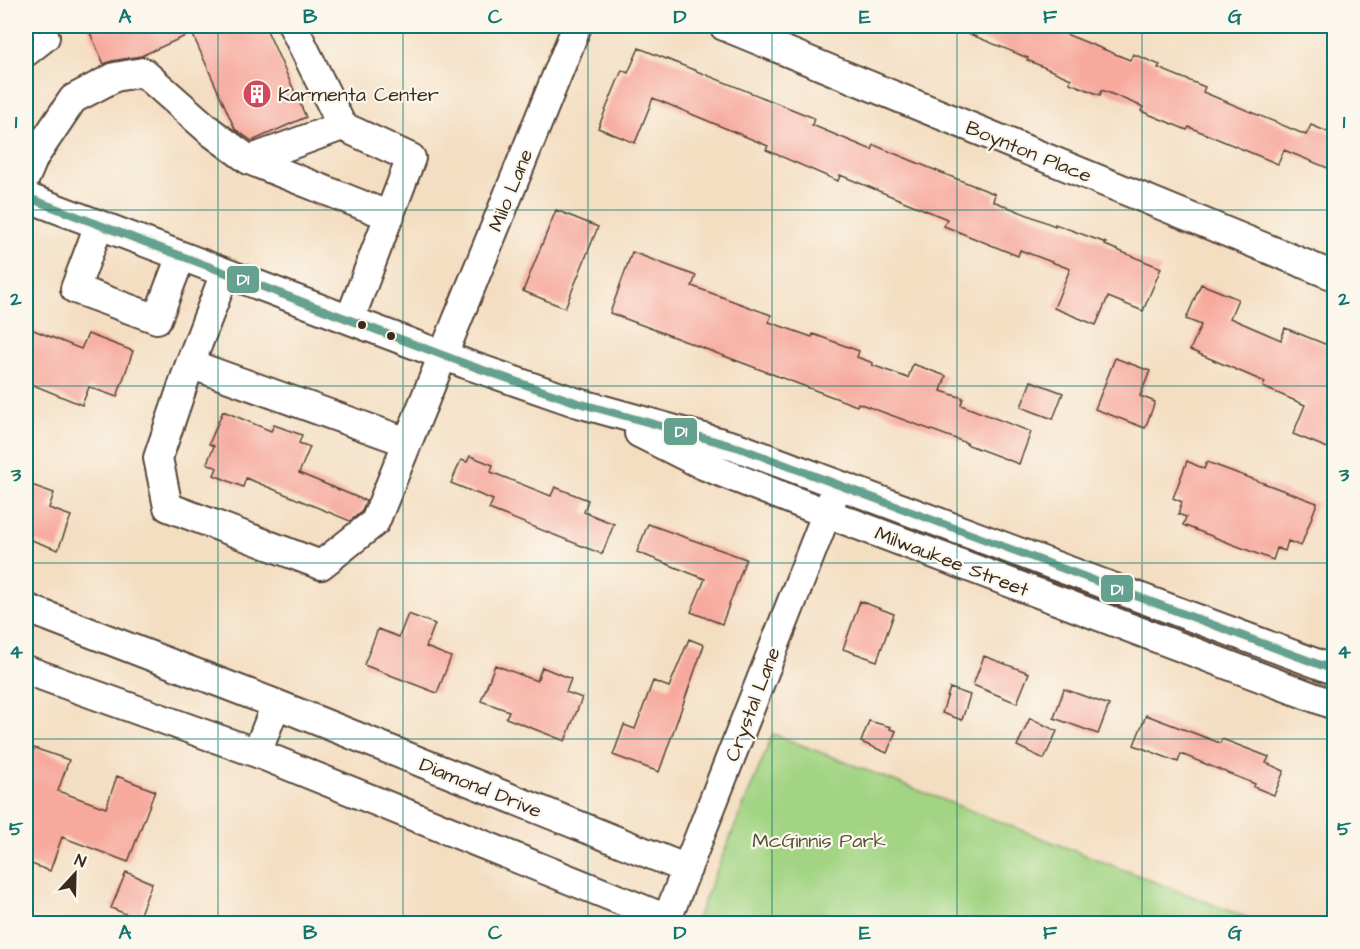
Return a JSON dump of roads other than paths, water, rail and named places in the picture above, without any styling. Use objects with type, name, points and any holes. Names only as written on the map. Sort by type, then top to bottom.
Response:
[{"type":"street","points":[[293,26],[342,126],[411,158],[350,319]]},
{"type":"street","name":"Milo Lane","points":[[190,364],[158,458],[168,507],[321,565],[375,522],[577,26]]},
{"type":"street","name":"Boynton Place","points":[[724,26],[1335,276]]},
{"type":"street","points":[[26,176],[34,157],[73,99],[115,77],[143,72],[211,132],[249,160],[390,216]]},
{"type":"street","points":[[249,160],[342,126]]},
{"type":"street","name":"Milwaukee Street","points":[[26,197],[443,355],[575,402],[740,448],[1335,670]]},
{"type":"street","points":[[99,225],[75,289],[158,319],[181,256]]},
{"type":"street","points":[[225,273],[190,364],[407,442]]},
{"type":"street","name":"Milwaukee Street","points":[[575,402],[703,465],[827,513],[1333,699]]},
{"type":"street","name":"Crystal Lane","points":[[666,921],[838,484]]},
{"type":"street","name":"Diamond Drive","points":[[26,608],[276,704],[687,869]]},
{"type":"street","points":[[26,670],[257,753],[666,921]]},
{"type":"street","points":[[257,753],[276,704]]},
{"type":"place","name":"Karmenta Center","points":[[257,94]]},
{"type":"park label","name":"McGinnis Park","points":[[819,840]]}]
